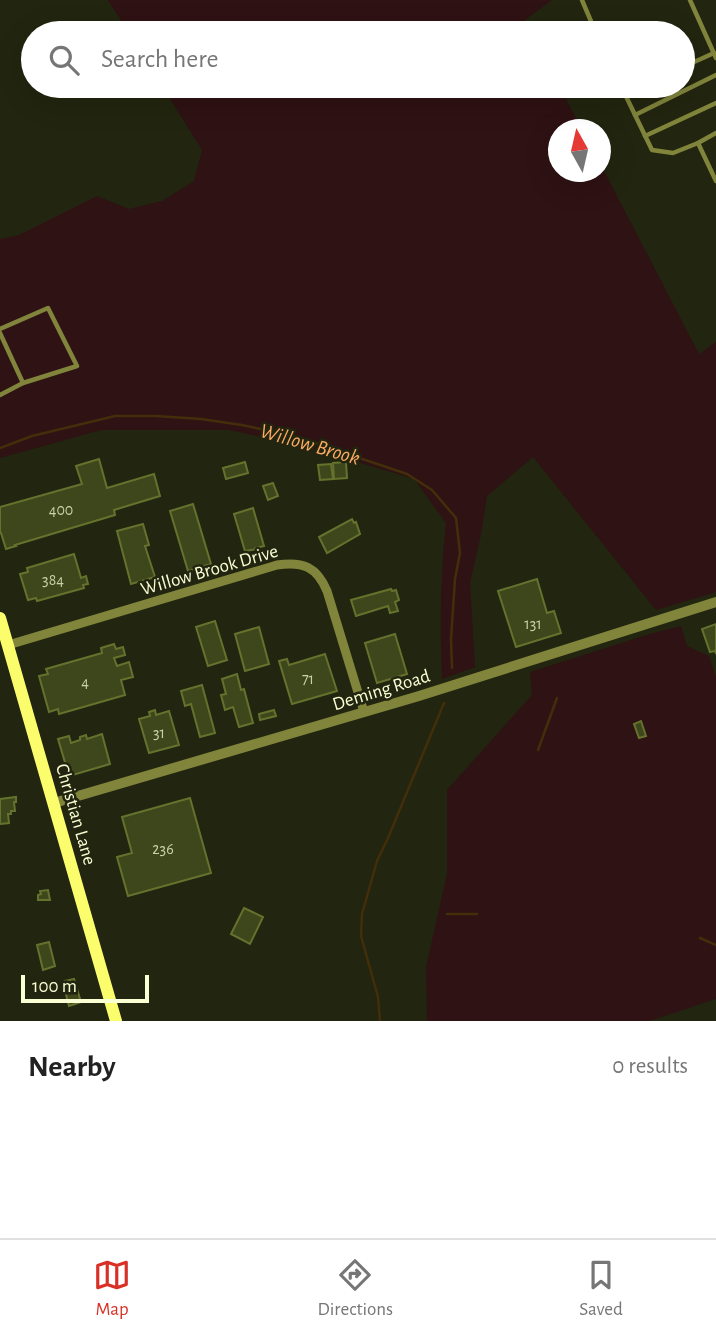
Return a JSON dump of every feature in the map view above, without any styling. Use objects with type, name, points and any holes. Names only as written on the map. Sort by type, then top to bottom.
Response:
[{"type":"main road","name":"Christian Lane","points":[[0,618],[116,1021]]},
{"type":"street","name":"Willow Brook Drive","points":[[8,645],[277,565],[299,564],[309,567],[323,582],[364,712]]},
{"type":"street","name":"Deming Road","points":[[54,803],[364,712],[716,602]]},
{"type":"lane","points":[[582,0],[591,21]]},
{"type":"lane","points":[[690,0],[715,55],[695,62]]},
{"type":"lane","points":[[695,85],[716,75]]},
{"type":"lane","points":[[627,98],[652,150],[673,153],[716,133]]},
{"type":"lane","points":[[635,115],[669,98]]},
{"type":"lane","points":[[645,136],[716,103]]},
{"type":"lane","points":[[698,143],[716,181]]},
{"type":"lane","points":[[0,395],[23,383],[77,366],[48,308],[0,331],[23,383]]},
{"type":"shaded area","points":[[108,0],[552,0],[526,21],[121,21]]},
{"type":"shaded area","points":[[170,98],[565,98],[577,119],[548,119],[548,182],[610,182],[699,354],[716,342],[716,592],[656,610],[533,457],[487,496],[470,583],[475,667],[442,679],[441,601],[446,523],[414,479],[301,445],[229,430],[101,430],[0,458],[0,239],[19,235],[97,196],[129,209],[162,201],[194,181],[202,150]]},
{"type":"shaded area","points":[[681,626],[687,646],[709,656],[716,677],[716,999],[650,1021],[427,1021],[426,967],[447,874],[447,790],[532,695],[530,672]]},
{"type":"building","points":[[99,459],[107,488],[154,474],[160,496],[114,510],[115,515],[6,549],[0,533],[0,507],[82,484],[76,466]]},
{"type":"building","points":[[245,462],[248,473],[226,479],[223,468]]},
{"type":"building","points":[[346,462],[347,478],[334,479],[333,463]]},
{"type":"building","points":[[331,464],[333,479],[320,480],[318,465]]},
{"type":"building","points":[[273,483],[278,496],[268,500],[263,486]]},
{"type":"building","points":[[193,504],[211,564],[188,571],[170,511]]},
{"type":"building","points":[[253,508],[264,546],[245,551],[234,514]]},
{"type":"building","points":[[352,519],[356,522],[360,534],[327,553],[319,537]]},
{"type":"building","points":[[143,524],[149,545],[145,546],[155,577],[131,584],[117,531]]},
{"type":"building","points":[[74,554],[81,578],[86,576],[88,584],[83,585],[84,588],[37,601],[36,598],[28,600],[20,574],[28,572],[27,568]]},
{"type":"building","points":[[537,579],[547,613],[554,611],[561,633],[516,647],[498,591]]},
{"type":"building","points":[[396,590],[399,600],[395,602],[398,611],[390,613],[388,606],[356,616],[351,600]]},
{"type":"building","points":[[215,621],[227,660],[208,666],[196,627]]},
{"type":"building","points":[[716,624],[716,654],[715,651],[710,652],[702,629]]},
{"type":"building","points":[[259,627],[269,664],[245,671],[235,634]]},
{"type":"building","points":[[395,634],[407,674],[377,683],[365,643]]},
{"type":"building","points":[[114,644],[116,649],[123,647],[125,655],[114,658],[117,666],[129,662],[133,677],[121,680],[125,695],[59,714],[58,709],[49,712],[39,676],[48,674],[46,669],[102,653],[101,648]]},
{"type":"building","points":[[325,654],[337,691],[292,704],[279,661],[287,659],[289,665]]},
{"type":"building","points":[[237,674],[253,723],[239,727],[233,707],[225,710],[221,695],[226,694],[222,679]]},
{"type":"building","points":[[202,685],[215,733],[200,737],[191,704],[185,706],[181,691]]},
{"type":"building","points":[[155,710],[156,715],[169,711],[179,745],[149,753],[139,719],[150,716],[149,712]]},
{"type":"building","points":[[274,710],[276,716],[260,720],[259,714]]},
{"type":"building","points":[[641,721],[646,736],[639,738],[634,724]]},
{"type":"building","points":[[102,734],[110,764],[69,776],[58,739],[69,736],[71,743],[86,735],[87,739]]},
{"type":"building","points":[[16,797],[15,811],[8,814],[9,823],[0,824],[0,799]]},
{"type":"building","points":[[190,798],[211,873],[128,896],[117,857],[132,853],[122,817]]},
{"type":"building","points":[[48,890],[50,900],[38,900],[40,891]]},
{"type":"building","points":[[244,908],[263,917],[250,944],[231,934]]},
{"type":"building","points":[[49,942],[55,966],[43,970],[37,945]]},
{"type":"building","points":[[74,979],[81,1002],[69,1006],[65,981]]},
{"type":"waterway","name":"Willow Brook","points":[[0,448],[32,436],[115,416],[156,416],[242,425],[297,437],[407,474],[432,490],[456,518],[460,553],[455,579],[452,668]]},
{"type":"waterway","points":[[538,750],[557,698]]},
{"type":"waterway","name":"Willow Brook","points":[[380,1021],[378,997],[361,936],[362,914],[377,861],[444,703]]},
{"type":"waterway","points":[[447,914],[477,914]]},
{"type":"waterway","points":[[700,938],[716,945]]}]
